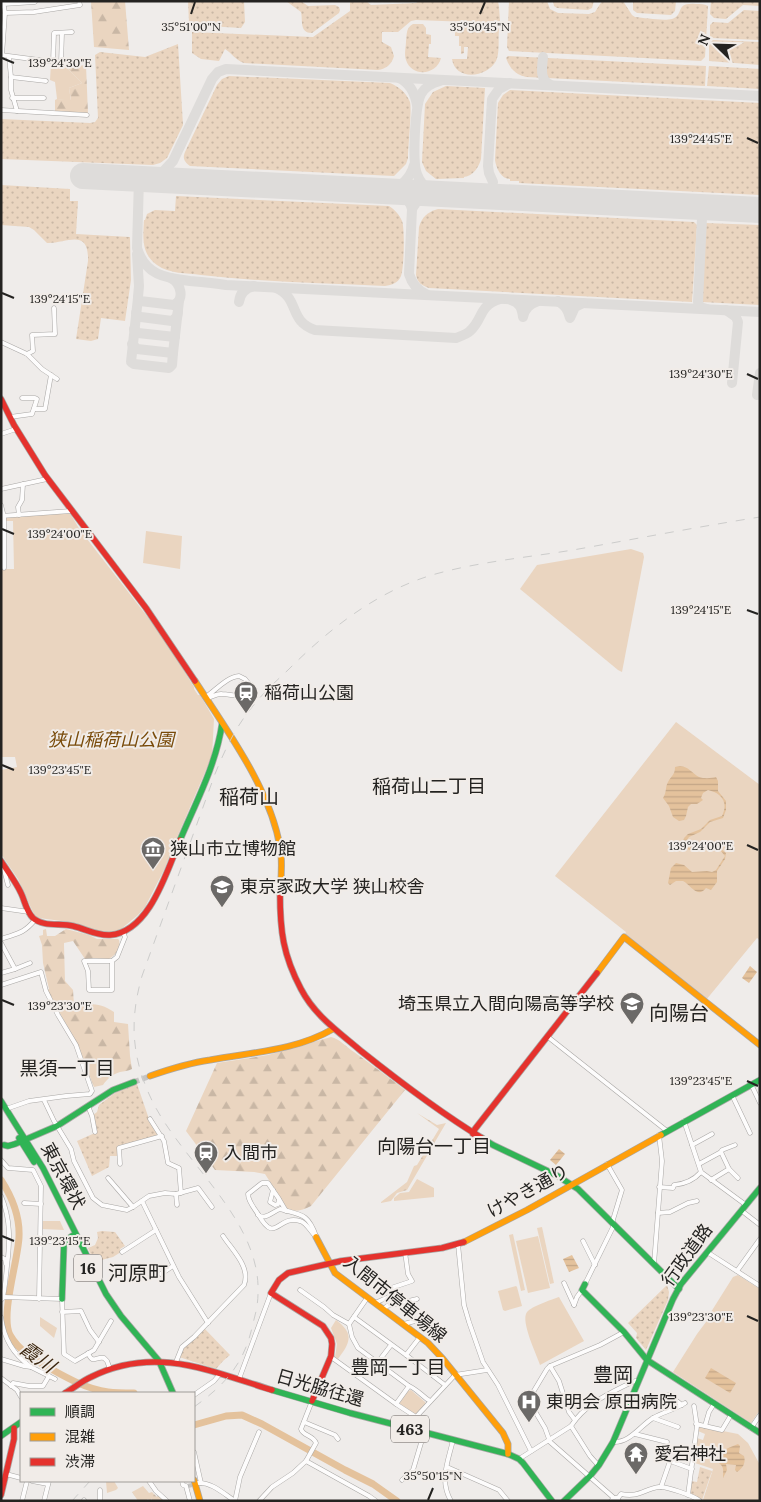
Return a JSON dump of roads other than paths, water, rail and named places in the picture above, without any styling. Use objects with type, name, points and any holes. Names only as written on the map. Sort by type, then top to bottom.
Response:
[{"type":"main road","points":[[1,399],[3,410],[10,418],[30,454],[71,511],[161,628],[256,778],[270,810],[279,838],[280,924],[285,954],[306,999],[320,1017],[333,1029],[428,1104],[473,1134],[571,1184],[679,1289]]},
{"type":"main road","points":[[2,862],[14,879],[29,912],[35,920],[76,927],[98,934],[114,935],[128,929],[145,912],[162,885],[215,759],[222,724]]},
{"type":"main road","points":[[473,1134],[624,937],[760,1045]]},
{"type":"main road","points":[[150,1076],[192,1063],[282,1048],[320,1036],[333,1029]]},
{"type":"main road","name":"けやき通り","points":[[271,1293],[280,1278],[288,1273],[329,1263],[442,1248],[458,1244],[486,1232],[760,1080]]},
{"type":"main road","points":[[2,1144],[8,1146],[57,1126],[113,1090],[134,1082]]},
{"type":"main road","name":"東京環状","points":[[1,1101],[4,1110],[23,1140],[110,1308],[156,1361]]},
{"type":"main road","name":"東京環状","points":[[23,1140],[39,1160],[114,1306],[168,1379],[171,1392]]},
{"type":"main road","name":"行政道路","points":[[564,1501],[590,1476],[613,1442],[679,1289],[707,1251],[760,1188]]},
{"type":"main road","points":[[62,1298],[64,1242],[72,1236]]},
{"type":"main road","name":"入間市停車場線","points":[[316,1237],[338,1276],[420,1336],[435,1350],[503,1433],[508,1444],[508,1454]]},
{"type":"main road","points":[[282,1300],[277,1294],[277,1289],[282,1281],[292,1273]]},
{"type":"main road","points":[[584,1287],[647,1360],[695,1395],[714,1404],[760,1433]]},
{"type":"main road","points":[[271,1293],[326,1328],[332,1343],[331,1357],[312,1402]]},
{"type":"main road","name":"日光脇往還","points":[[67,1392],[91,1377],[135,1362],[176,1362],[312,1402],[508,1454],[519,1459],[527,1467],[552,1501]]},
{"type":"main road","points":[[1,1436],[20,1423]]},
{"type":"main road","points":[[1,1495],[14,1439],[14,1428]]},
{"type":"main road","points":[[198,1482],[200,1501]]},
{"type":"main road","points":[[188,1484],[196,1501]]},
{"type":"street","points":[[35,1],[3,3],[5,13],[2,55],[70,64]]},
{"type":"street","points":[[5,13],[34,12],[80,5],[79,1]]},
{"type":"street","points":[[53,62],[54,33],[72,32]]},
{"type":"street","points":[[61,63],[62,33]]},
{"type":"street","points":[[9,57],[12,77],[12,98],[17,111]]},
{"type":"street","points":[[12,77],[46,81]]},
{"type":"street","points":[[12,98],[44,98]]},
{"type":"street","points":[[1,110],[88,115]]},
{"type":"street","points":[[27,354],[33,351],[32,335],[54,334],[54,308]]},
{"type":"street","points":[[1,342],[27,354],[42,369],[58,379]]},
{"type":"street","points":[[34,409],[45,409],[50,375]]},
{"type":"street","points":[[10,418],[32,414],[37,400],[35,398],[22,398]]},
{"type":"street","points":[[1,434],[16,429]]},
{"type":"street","points":[[1,489],[48,479]]},
{"type":"street","points":[[19,515],[18,506],[22,500],[23,484]]},
{"type":"street","points":[[1,505],[4,568]]},
{"type":"street","points":[[3,516],[71,511]]},
{"type":"street","points":[[234,676],[245,679],[249,684],[248,689],[241,696],[219,694],[209,699],[206,698],[234,676]]},
{"type":"street","points":[[2,862],[8,885]]},
{"type":"street","points":[[1,908],[29,912]]},
{"type":"street","points":[[1,939],[19,934],[35,920]]},
{"type":"street","points":[[112,961],[112,990],[89,990],[88,972],[84,961],[112,961],[117,957],[126,937],[123,932]]},
{"type":"street","points":[[1,943],[3,951],[15,969]]},
{"type":"street","points":[[1,973],[30,963]]},
{"type":"street","points":[[1,985],[41,972],[46,991],[76,1045],[92,1091],[90,1094],[29,1101],[4,1110]]},
{"type":"street","points":[[548,1037],[667,1131]]},
{"type":"street","points":[[751,1084],[760,1103]]},
{"type":"street","points":[[732,1095],[750,1133]]},
{"type":"street","points":[[44,1100],[71,1149],[74,1161],[93,1198],[102,1205],[127,1210],[149,1196],[165,1192],[178,1194],[198,1188],[212,1207]]},
{"type":"street","points":[[88,1106],[95,1132]]},
{"type":"street","points":[[150,1119],[162,1136],[168,1163],[179,1168],[177,1205]]},
{"type":"street","points":[[684,1121],[701,1172],[746,1205]]},
{"type":"street","points":[[692,1145],[712,1134]]},
{"type":"street","points":[[654,1264],[662,1161],[659,1135]]},
{"type":"street","points":[[120,1164],[119,1148],[162,1136]]},
{"type":"street","points":[[699,1164],[734,1145]]},
{"type":"street","points":[[721,1152],[729,1169],[738,1178]]},
{"type":"street","points":[[1,1160],[8,1168],[33,1170],[41,1186],[39,1298]]},
{"type":"street","points":[[564,1283],[574,1305],[613,1224],[622,1190],[607,1164]]},
{"type":"street","points":[[711,1180],[729,1169]]},
{"type":"street","points":[[659,1187],[673,1188],[674,1185],[689,1182],[701,1172]]},
{"type":"street","points":[[108,1178],[134,1207]]},
{"type":"street","points":[[286,1211],[269,1184],[264,1182],[248,1194],[248,1198],[258,1215],[264,1224],[271,1229],[288,1221],[300,1221],[316,1237]]},
{"type":"street","points":[[273,1190],[270,1202],[273,1205],[277,1205],[279,1199]]},
{"type":"street","points":[[1,1196],[9,1223],[3,1298],[62,1298],[64,1354],[75,1361],[94,1350],[111,1321]]},
{"type":"street","points":[[142,1201],[173,1266],[208,1323]]},
{"type":"street","points":[[658,1213],[670,1212],[688,1203],[697,1201]]},
{"type":"street","points":[[24,1203],[41,1204]]},
{"type":"street","points":[[258,1215],[262,1217],[267,1216],[278,1210],[302,1215],[313,1228],[316,1237]]},
{"type":"street","points":[[740,1210],[760,1225]]},
{"type":"street","points":[[264,1224],[267,1216]]},
{"type":"street","points":[[122,1252],[156,1230]]},
{"type":"street","points":[[176,1362],[182,1347],[244,1285],[244,1266],[223,1236]]},
{"type":"street","points":[[736,1271],[760,1239]]},
{"type":"street","points":[[40,1241],[64,1242]]},
{"type":"street","points":[[583,1241],[594,1265]]},
{"type":"street","points":[[458,1244],[464,1305],[469,1322],[487,1370],[498,1385],[531,1451]]},
{"type":"street","points":[[707,1251],[760,1286]]},
{"type":"street","points":[[375,1303],[393,1295],[391,1288],[412,1281],[408,1274],[405,1252]]},
{"type":"street","points":[[1,1258],[4,1259],[7,1266]]},
{"type":"street","points":[[161,1274],[173,1266]]},
{"type":"street","points":[[300,1290],[333,1316],[349,1324]]},
{"type":"street","points":[[238,1379],[271,1293]]},
{"type":"street","points":[[367,1298],[349,1324],[355,1344],[430,1401]]},
{"type":"street","points":[[384,1309],[387,1306],[417,1299]]},
{"type":"street","points":[[62,1312],[81,1311],[90,1330],[99,1342]]},
{"type":"street","points":[[1,1317],[8,1343],[17,1355],[31,1367],[55,1379]]},
{"type":"street","points":[[354,1317],[445,1386]]},
{"type":"street","points":[[404,1324],[422,1319]]},
{"type":"street","points":[[619,1501],[612,1499],[590,1476],[549,1440],[545,1428],[530,1403],[534,1390],[550,1366],[624,1332]]},
{"type":"street","points":[[406,1355],[420,1336]]},
{"type":"street","points":[[378,1362],[392,1345]]},
{"type":"street","points":[[88,1354],[92,1360],[102,1357],[106,1359],[110,1370]]},
{"type":"street","points":[[331,1357],[416,1417],[455,1374],[487,1370]]},
{"type":"street","points":[[1,1359],[31,1367]]},
{"type":"street","points":[[550,1366],[559,1381],[570,1412],[575,1420]]},
{"type":"street","points":[[195,1394],[214,1381],[220,1374]]},
{"type":"street","points":[[12,1386],[13,1383],[43,1386],[49,1376]]},
{"type":"street","points":[[1,1386],[2,1379],[20,1394]]},
{"type":"street","points":[[519,1459],[571,1426],[575,1420],[603,1396],[635,1381],[638,1382]]},
{"type":"street","points":[[396,1404],[409,1386]]},
{"type":"street","points":[[613,1442],[620,1442],[635,1434],[653,1418],[683,1404],[669,1395]]},
{"type":"street","points":[[259,1501],[272,1487],[293,1473],[307,1460],[316,1442],[302,1431],[312,1402]]},
{"type":"street","points":[[705,1426],[714,1404]]},
{"type":"street","points":[[687,1501],[690,1496],[696,1424],[694,1406]]},
{"type":"street","points":[[696,1424],[722,1430],[731,1415]]},
{"type":"street","points":[[752,1428],[760,1415]]},
{"type":"street","points":[[653,1418],[678,1427]]},
{"type":"street","points":[[304,1422],[335,1435],[338,1439]]},
{"type":"street","points":[[571,1426],[590,1456],[599,1465]]},
{"type":"street","points":[[195,1460],[198,1482],[212,1486],[235,1501],[240,1477],[259,1432]]},
{"type":"street","points":[[402,1480],[413,1470],[424,1433]]},
{"type":"street","points":[[635,1434],[667,1442]]},
{"type":"street","points":[[14,1439],[20,1440]]},
{"type":"street","points":[[451,1501],[444,1483],[453,1440]]},
{"type":"street","points":[[307,1460],[376,1501]]},
{"type":"street","points":[[661,1487],[671,1463],[692,1469]]},
{"type":"street","points":[[447,1468],[499,1490],[507,1500],[502,1501]]},
{"type":"street","points":[[6,1474],[20,1478]]},
{"type":"street","points":[[22,1501],[27,1482]]},
{"type":"street","points":[[44,1501],[49,1482]]},
{"type":"street","points":[[150,1482],[167,1501]]},
{"type":"street","points":[[188,1484],[190,1501]]},
{"type":"street","points":[[612,1499],[618,1498],[621,1494],[632,1495],[661,1487],[700,1501]]},
{"type":"street","points":[[100,1490],[100,1501]]},
{"type":"waterway","name":"霞川","points":[[1,1180],[9,1193],[19,1229],[18,1247],[8,1302],[7,1326],[10,1335],[28,1355],[45,1366],[85,1386],[107,1392]]},
{"type":"waterway","name":"霞川","points":[[195,1425],[226,1416],[242,1415],[373,1484],[397,1501]]},
{"type":"tunnel","points":[[134,1082],[150,1076]]},
{"type":"tunnel","points":[[188,1486],[196,1484]]},
{"type":"railway","points":[[195,1406],[225,1381],[245,1350],[257,1304],[258,1293],[255,1265],[246,1239],[232,1214],[178,1142],[149,1094],[143,1079],[136,1050],[134,1021],[142,976],[215,774],[239,726],[253,705],[267,690],[340,624],[378,598],[421,579],[475,565],[760,517]]},
{"type":"railway","points":[[72,1501],[89,1482]]},
{"type":"place","name":"稲荷山公園","points":[[246,714]]},
{"type":"place","name":"狭山市立博物館","points":[[153,870]]},
{"type":"place","name":"東京家政大学 狭山校舎","points":[[222,908]]},
{"type":"place","name":"埼玉県立入間向陽高等学校","points":[[632,1025]]},
{"type":"place","name":"入間市","points":[[206,1174]]},
{"type":"place","name":"東明会 原田病院","points":[[529,1423]]},
{"type":"place","name":"愛宕神社","points":[[636,1475]]},
{"type":"district","name":"稲荷山二丁目","points":[[429,786]]},
{"type":"district","name":"稲荷山","points":[[249,797]]},
{"type":"district","name":"向陽台","points":[[679,1013]]},
{"type":"district","name":"黒須一丁目","points":[[67,1068]]},
{"type":"district","name":"向陽台一丁目","points":[[434,1146]]},
{"type":"district","name":"河原町","points":[[138,1273]]},
{"type":"district","name":"豊岡一丁目","points":[[398,1367]]},
{"type":"district","name":"豊岡","points":[[613,1375]]},
{"type":"park label","name":"狭山稲荷山公園","points":[[111,740]]}]
